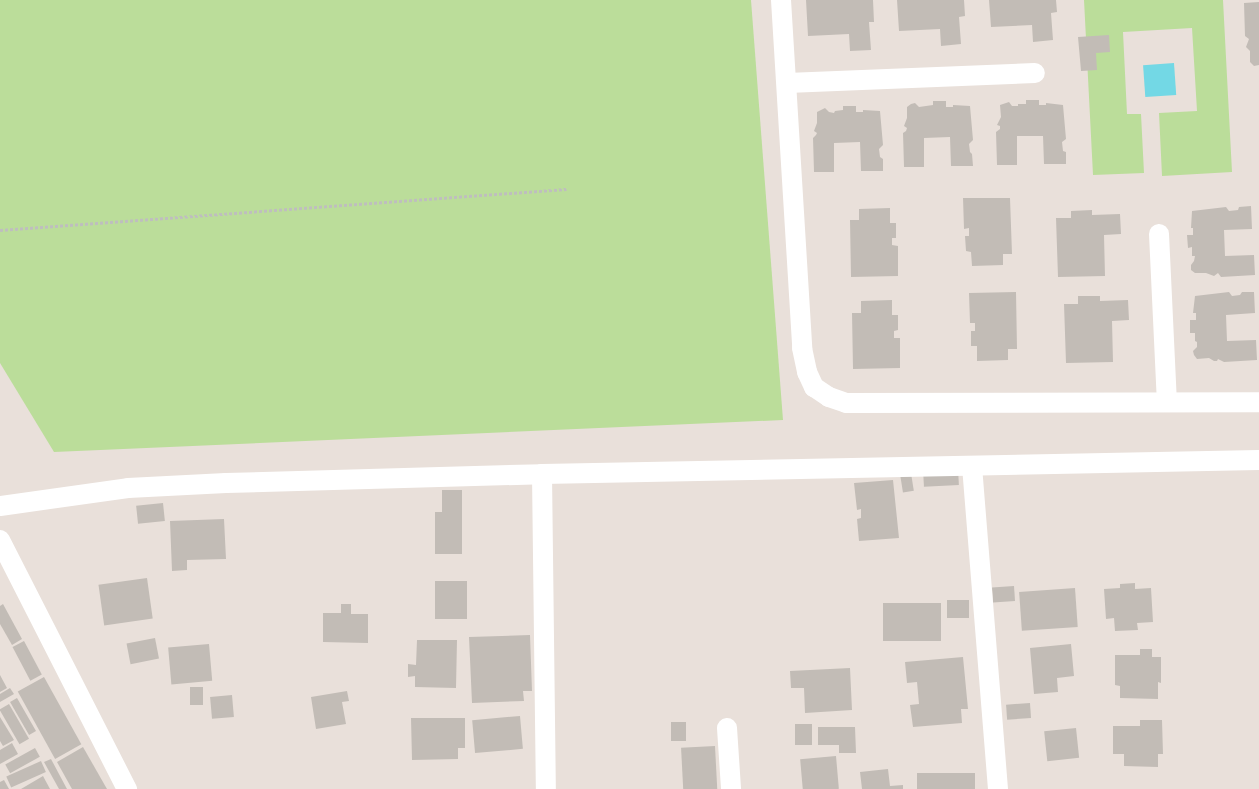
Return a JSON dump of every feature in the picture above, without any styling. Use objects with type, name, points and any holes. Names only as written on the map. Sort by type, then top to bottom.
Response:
[{"type":"street","points":[[782,0],[802,348],[807,372],[814,386],[829,397],[846,403],[1259,402]]},
{"type":"street","points":[[786,83],[1035,73]]},
{"type":"street","points":[[1159,234],[1167,402]]},
{"type":"street","points":[[0,506],[128,488],[226,483],[542,474],[1259,460]]},
{"type":"street","points":[[972,466],[998,789]]},
{"type":"street","points":[[542,474],[546,789]]},
{"type":"street","points":[[0,540],[127,789]]},
{"type":"street","points":[[727,728],[731,789]]},
{"type":"path","points":[[0,230],[567,189]]},
{"type":"green space","points":[[0,0],[751,0],[783,420],[54,452],[0,363]]},
{"type":"green space","points":[[1084,0],[1223,0],[1232,172],[1162,176],[1159,113],[1197,111],[1192,28],[1123,32],[1127,114],[1141,114],[1144,173],[1093,175]]},
{"type":"water","points":[[1174,63],[1176,95],[1145,97],[1143,65]]},
{"type":"building","points":[[806,0],[873,0],[874,22],[869,22],[871,50],[850,51],[849,34],[808,36]]},
{"type":"building","points":[[897,0],[964,0],[965,16],[959,17],[961,44],[941,46],[940,29],[899,31]]},
{"type":"building","points":[[989,0],[1056,0],[1057,12],[1051,13],[1053,40],[1033,42],[1032,25],[991,27]]},
{"type":"building","points":[[1259,2],[1259,65],[1254,66],[1250,62],[1250,51],[1246,47],[1249,39],[1245,36],[1244,3]]},
{"type":"building","points":[[1109,35],[1110,52],[1096,53],[1097,70],[1081,71],[1078,37]]},
{"type":"building","points":[[1026,100],[1039,100],[1039,105],[1046,105],[1046,103],[1063,105],[1066,139],[1062,142],[1063,151],[1066,152],[1066,164],[1044,164],[1043,136],[1017,136],[1017,165],[997,165],[996,132],[1000,129],[1000,126],[997,125],[1001,117],[1000,105],[1009,102],[1012,106],[1018,106],[1018,104],[1026,104]]},
{"type":"building","points":[[933,101],[946,101],[946,107],[953,107],[953,105],[970,106],[973,140],[969,144],[973,166],[951,166],[950,137],[924,138],[924,167],[904,167],[903,133],[907,128],[904,126],[907,118],[907,107],[915,103],[919,107],[933,105]]},
{"type":"building","points":[[843,106],[856,106],[856,112],[863,112],[863,110],[880,111],[883,145],[879,149],[880,157],[883,159],[883,171],[861,171],[860,142],[834,143],[834,172],[814,172],[813,138],[817,133],[814,131],[817,123],[817,112],[825,108],[829,112],[834,113],[835,111],[843,110]]},
{"type":"building","points":[[963,198],[1010,198],[1012,254],[1003,254],[1003,265],[972,266],[971,252],[966,251],[965,236],[969,236],[969,228],[964,229]]},
{"type":"building","points":[[1251,206],[1252,229],[1224,230],[1225,256],[1254,255],[1255,275],[1221,277],[1218,273],[1214,276],[1206,273],[1195,273],[1191,270],[1191,265],[1195,256],[1192,256],[1192,247],[1188,248],[1187,235],[1193,235],[1193,228],[1191,228],[1192,211],[1226,207],[1229,211],[1238,210],[1239,207]]},
{"type":"building","points":[[890,208],[890,223],[896,223],[896,238],[892,238],[892,245],[898,246],[898,276],[851,277],[850,220],[859,220],[859,209]]},
{"type":"building","points":[[1092,210],[1092,215],[1120,214],[1121,234],[1104,235],[1105,276],[1058,277],[1056,218],[1071,218],[1071,211]]},
{"type":"building","points":[[1016,292],[1017,349],[1008,349],[1008,360],[977,361],[977,346],[971,346],[971,331],[975,331],[975,323],[970,323],[969,293]]},
{"type":"building","points":[[1229,292],[1232,296],[1240,295],[1242,292],[1254,292],[1255,313],[1226,315],[1227,341],[1256,340],[1257,360],[1224,362],[1218,359],[1217,361],[1214,361],[1209,358],[1197,359],[1193,351],[1197,347],[1195,333],[1190,333],[1190,320],[1196,320],[1196,313],[1193,313],[1195,296]]},
{"type":"building","points":[[1078,296],[1100,296],[1100,301],[1128,300],[1129,320],[1112,321],[1113,362],[1066,363],[1064,304],[1078,304]]},
{"type":"building","points":[[892,300],[892,315],[898,315],[898,330],[894,331],[894,338],[900,338],[900,368],[853,369],[852,313],[861,313],[861,301]]},
{"type":"building","points":[[958,468],[959,485],[924,487],[923,470]]},
{"type":"building","points":[[911,473],[914,491],[903,492],[900,475]]},
{"type":"building","points":[[893,480],[899,538],[859,541],[857,519],[861,518],[861,509],[857,510],[854,483]]},
{"type":"building","points":[[442,490],[462,490],[462,554],[435,554],[435,512],[442,512]]},
{"type":"building","points":[[163,503],[165,521],[138,524],[136,506]]},
{"type":"building","points":[[224,519],[226,559],[187,560],[187,570],[172,571],[170,521]]},
{"type":"building","points":[[147,578],[153,619],[104,625],[98,585]]},
{"type":"building","points":[[435,581],[467,581],[467,619],[435,619]]},
{"type":"building","points":[[1135,583],[1135,589],[1151,588],[1153,622],[1137,623],[1138,630],[1115,631],[1114,618],[1106,619],[1104,589],[1120,588],[1120,584]]},
{"type":"building","points":[[1014,586],[1015,601],[993,602],[992,588]]},
{"type":"building","points":[[1075,588],[1078,627],[1022,631],[1019,592]]},
{"type":"building","points":[[947,600],[969,600],[969,618],[947,618]]},
{"type":"building","points":[[883,603],[941,603],[941,641],[883,641]]},
{"type":"building","points":[[3,604],[22,639],[12,645],[0,624],[0,606]]},
{"type":"building","points":[[341,604],[351,604],[351,614],[368,614],[368,643],[323,642],[323,613],[341,613]]},
{"type":"building","points":[[530,635],[532,691],[523,691],[524,701],[472,703],[469,637]]},
{"type":"building","points":[[155,638],[159,659],[131,664],[127,644]]},
{"type":"building","points":[[417,640],[457,640],[456,688],[415,687],[415,676],[408,677],[408,664],[416,665]]},
{"type":"building","points":[[24,641],[42,675],[30,681],[13,647]]},
{"type":"building","points":[[209,644],[212,681],[171,684],[168,648]]},
{"type":"building","points":[[1071,644],[1074,676],[1057,678],[1058,692],[1034,694],[1030,648]]},
{"type":"building","points":[[1140,649],[1152,649],[1152,657],[1161,657],[1161,683],[1158,682],[1158,699],[1120,698],[1120,686],[1115,685],[1115,655],[1140,655]]},
{"type":"building","points":[[963,657],[968,709],[961,709],[962,723],[913,727],[910,705],[919,704],[917,682],[907,683],[905,662]]},
{"type":"building","points":[[850,668],[852,710],[805,713],[804,688],[791,688],[790,671]]},
{"type":"building","points":[[0,675],[7,688],[0,692]]},
{"type":"building","points":[[44,677],[81,744],[55,759],[18,692]]},
{"type":"building","points":[[190,687],[203,687],[203,705],[190,705]]},
{"type":"building","points":[[10,688],[14,694],[0,702],[0,694]]},
{"type":"building","points":[[347,691],[349,701],[342,702],[346,724],[316,729],[311,697]]},
{"type":"building","points":[[232,695],[234,717],[212,719],[210,697]]},
{"type":"building","points":[[17,698],[36,731],[29,735],[10,702]]},
{"type":"building","points":[[1030,703],[1031,718],[1007,720],[1006,705]]},
{"type":"building","points":[[9,704],[29,739],[19,744],[0,710]]},
{"type":"building","points":[[520,716],[523,749],[475,753],[472,720]]},
{"type":"building","points":[[0,717],[14,740],[3,746],[0,741]]},
{"type":"building","points":[[411,718],[465,718],[465,748],[458,748],[458,759],[412,760]]},
{"type":"building","points":[[1140,720],[1162,720],[1163,754],[1158,754],[1158,767],[1124,766],[1124,754],[1113,754],[1113,726],[1140,726]]},
{"type":"building","points":[[671,722],[686,722],[686,741],[671,741]]},
{"type":"building","points":[[795,724],[812,724],[812,745],[795,745]]},
{"type":"building","points":[[818,727],[855,727],[856,753],[839,753],[839,745],[818,745]]},
{"type":"building","points":[[1076,728],[1079,758],[1047,761],[1044,731]]},
{"type":"building","points":[[12,743],[18,754],[0,764],[0,750]]},
{"type":"building","points":[[715,746],[717,789],[683,789],[681,748]]},
{"type":"building","points":[[83,747],[107,789],[72,789],[57,762]]},
{"type":"building","points":[[35,748],[40,757],[10,773],[5,764]]},
{"type":"building","points":[[836,756],[839,789],[803,789],[800,759]]},
{"type":"building","points":[[51,759],[67,789],[59,789],[44,762]]},
{"type":"building","points":[[41,761],[46,772],[11,787],[6,776]]},
{"type":"building","points":[[888,769],[890,786],[903,785],[903,789],[862,789],[860,772]]},
{"type":"building","points":[[917,773],[975,773],[975,789],[917,789]]},
{"type":"building","points":[[43,776],[50,789],[21,789]]},
{"type":"building","points":[[4,780],[9,789],[0,789],[0,782]]}]
